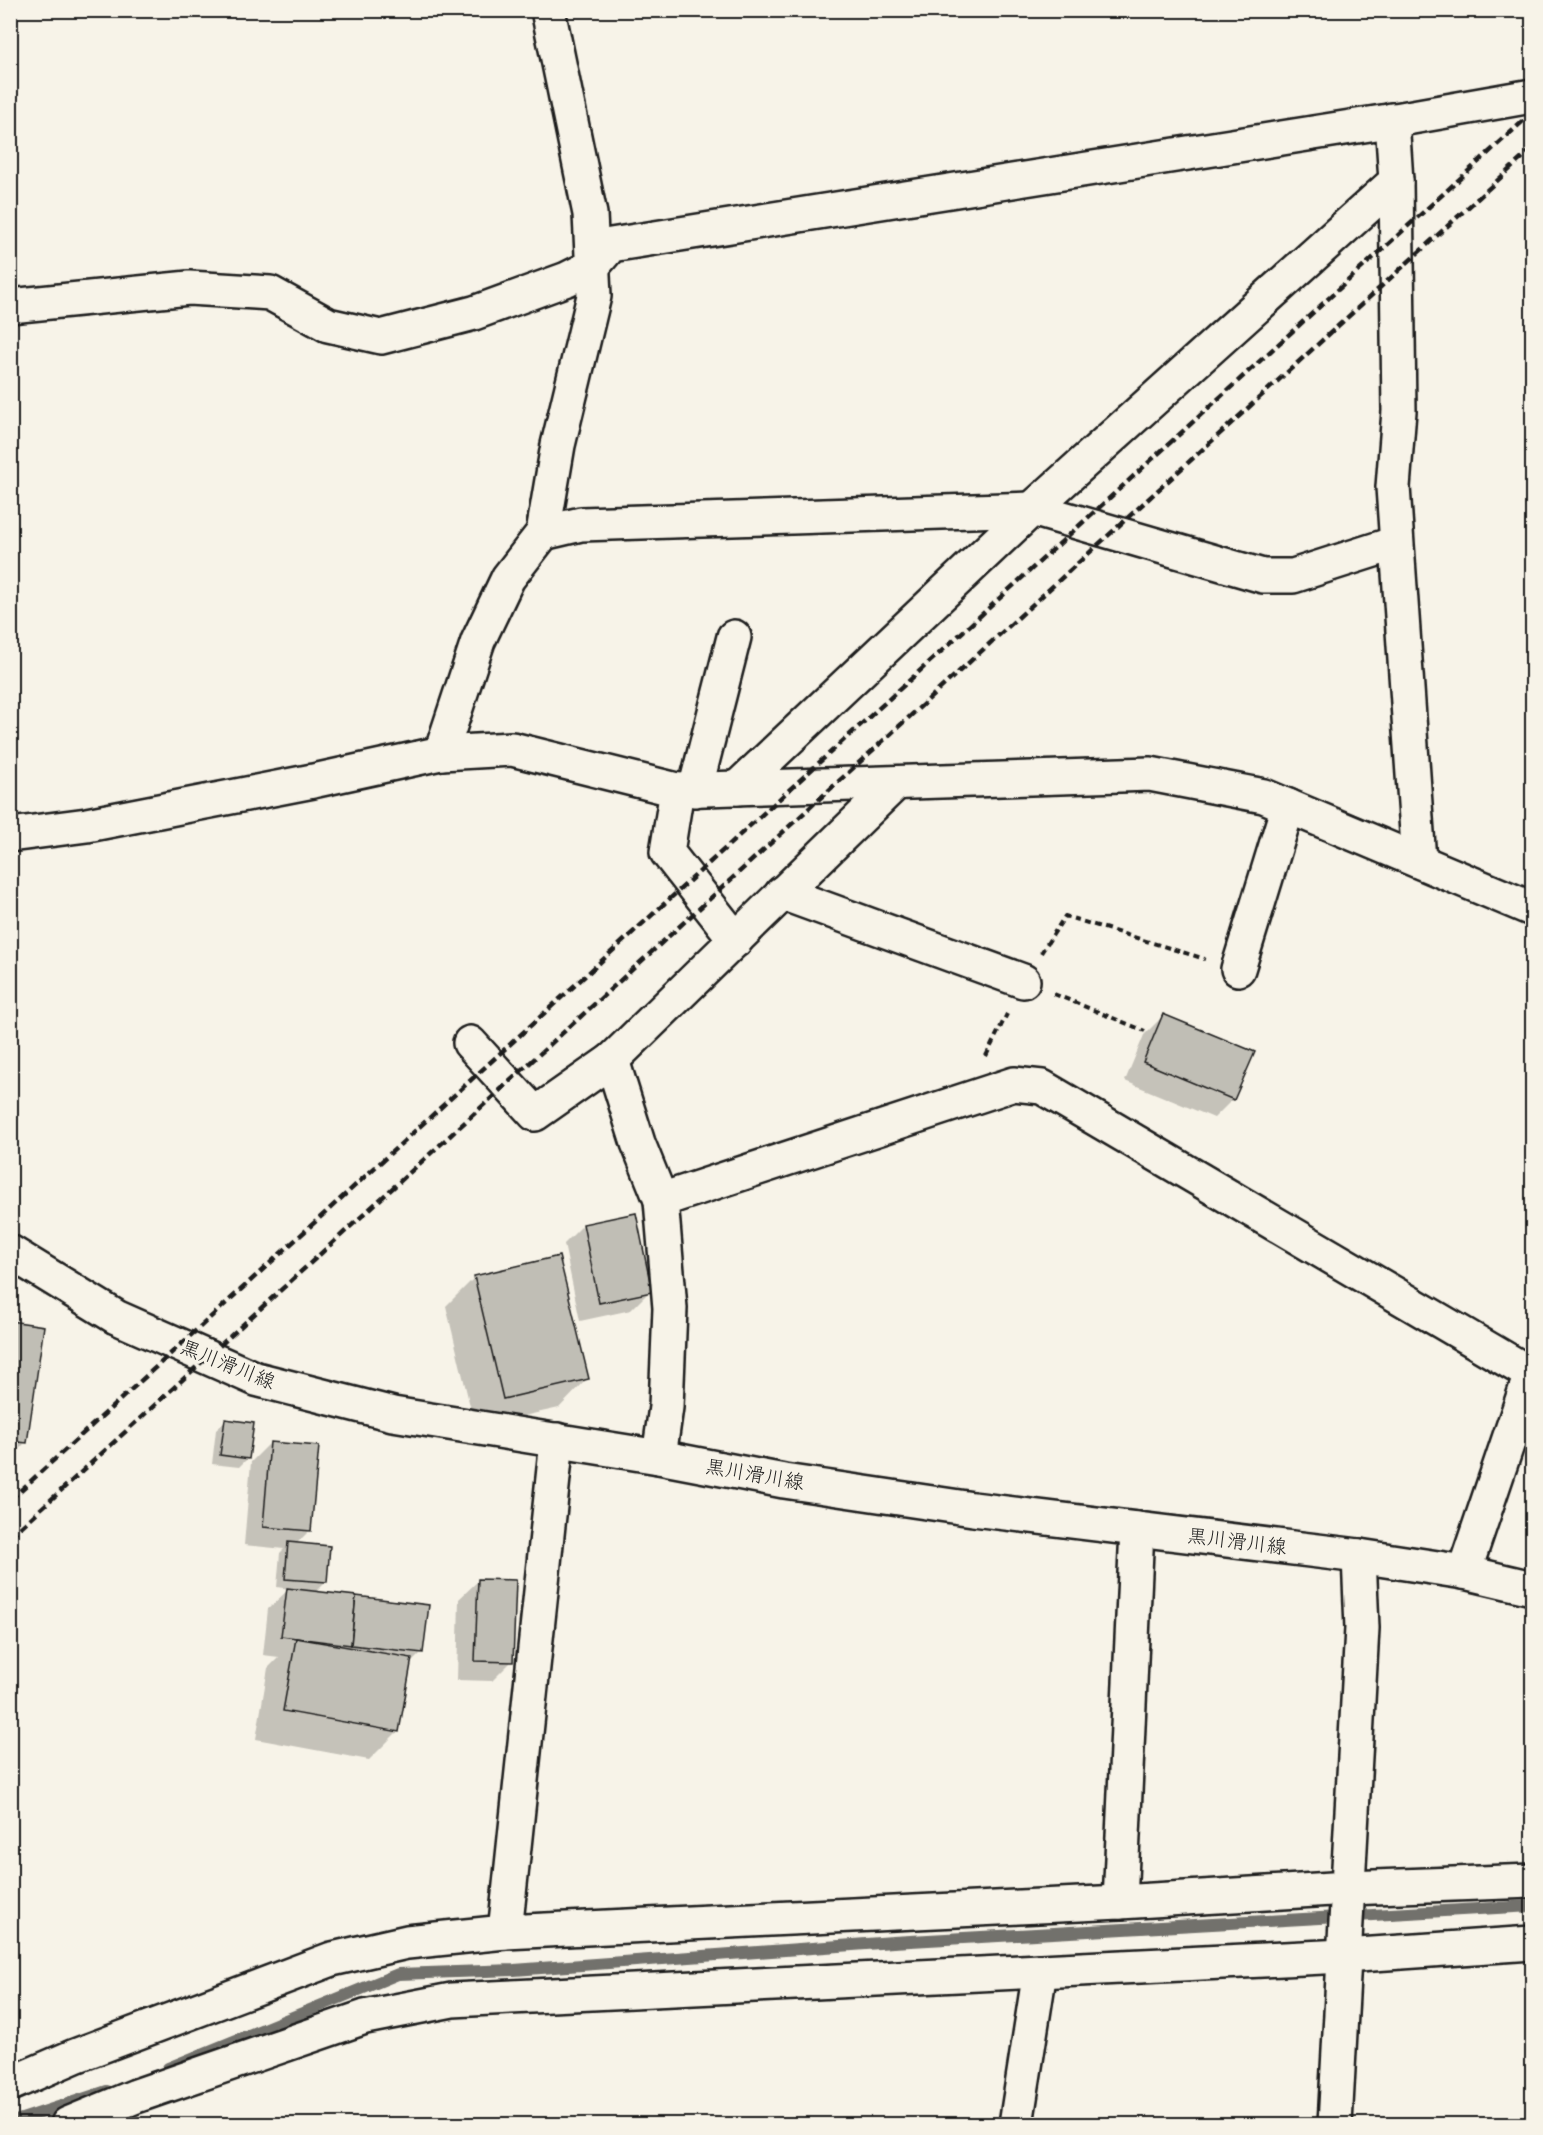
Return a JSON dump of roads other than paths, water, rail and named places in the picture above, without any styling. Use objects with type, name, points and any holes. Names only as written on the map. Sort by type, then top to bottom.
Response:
[{"type":"street","points":[[441,753],[478,641],[508,578],[543,532],[558,445],[594,296],[590,214],[548,10]]},
{"type":"street","points":[[10,306],[189,288],[270,293],[328,325],[381,337],[474,313],[567,279],[593,266],[611,245],[1533,96]]},
{"type":"street","points":[[1392,120],[1396,181],[1399,411],[1393,487],[1419,861]]},
{"type":"street","points":[[737,788],[1032,509],[1396,181]]},
{"type":"street","points":[[543,532],[581,524],[1032,509],[1263,576],[1293,576],[1396,543]]},
{"type":"street","points":[[734,638],[667,852],[736,940]]},
{"type":"street","points":[[10,836],[87,825],[313,781],[441,753],[512,749],[686,790],[1150,774],[1264,796],[1533,909]]},
{"type":"street","points":[[470,1043],[535,1114],[612,1060],[896,783]]},
{"type":"street","points":[[1238,969],[1288,806]]},
{"type":"street","points":[[782,893],[1023,981]]},
{"type":"street","points":[[612,1060],[638,1143],[660,1200],[670,1308],[666,1407],[660,1457]]},
{"type":"street","points":[[660,1200],[1014,1084],[1042,1087],[1532,1372],[1464,1572]]},
{"type":"street","name":"黒川滑川線","points":[[10,1252],[116,1317],[255,1380],[393,1414],[660,1457],[808,1484],[974,1509],[1359,1556],[1464,1572],[1533,1588]]},
{"type":"street","points":[[505,1932],[557,1440]]},
{"type":"street","points":[[1120,1902],[1137,1529]]},
{"type":"street","points":[[1335,2124],[1362,1628],[1359,1556]]},
{"type":"street","points":[[10,2084],[86,2052],[332,1959],[407,1942],[505,1932],[1120,1902],[1348,1888],[1533,1881]]},
{"type":"street","points":[[68,2124],[137,2110],[365,2017],[452,2000],[1344,1956],[1533,1943]]},
{"type":"street","points":[[1016,2124],[1040,1971]]},
{"type":"waterway","points":[[168,2068],[398,1974],[514,1970],[893,1942],[1532,1906]]},
{"type":"waterway","points":[[10,2123],[107,2091]]},
{"type":"railway","points":[[10,1500],[1532,113]]},
{"type":"railway","points":[[10,1537],[1532,149]]}]
